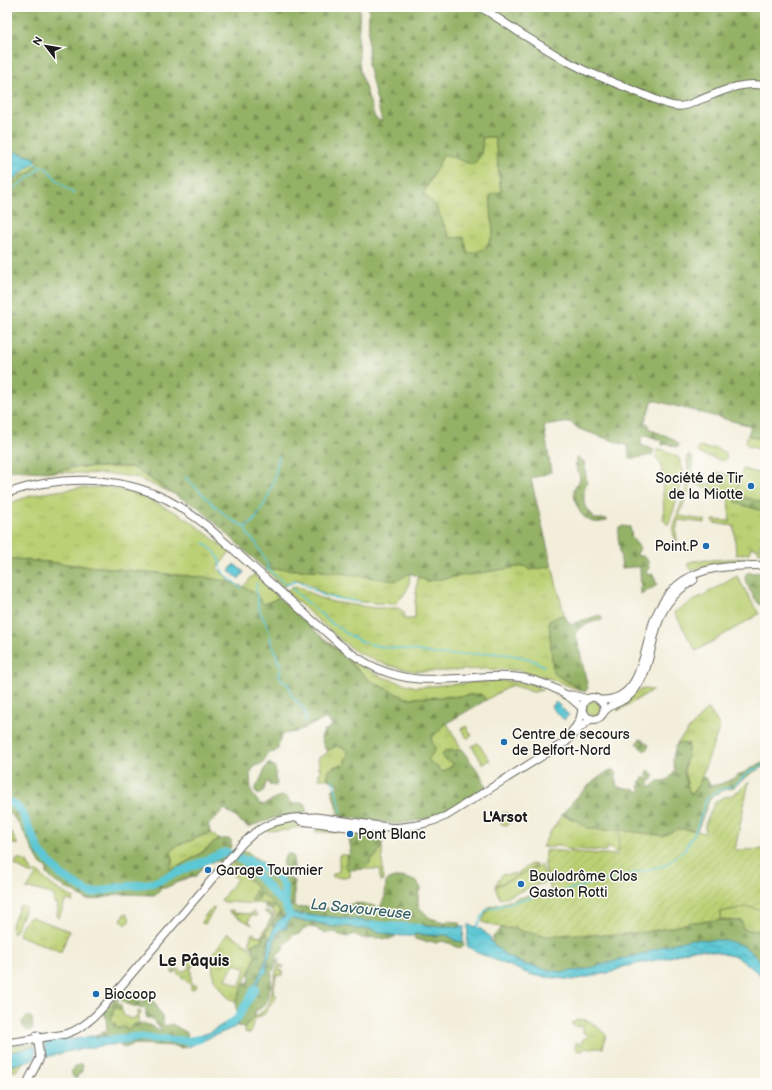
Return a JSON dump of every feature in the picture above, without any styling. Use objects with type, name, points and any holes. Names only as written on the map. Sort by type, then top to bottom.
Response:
[{"type":"main road","points":[[479,7],[550,52],[586,71],[670,105],[677,106],[692,103],[740,85],[752,84],[765,86]]},
{"type":"main road","points":[[7,493],[35,485],[85,480],[115,483],[148,492],[177,505],[207,526],[338,644],[371,666],[393,674],[416,679],[432,680],[503,676],[520,677],[538,682],[567,695],[582,709],[585,715],[591,719]]},
{"type":"main road","points":[[567,695],[588,699],[594,698],[608,700],[619,697],[629,689],[634,682],[644,658],[654,619],[664,601],[683,581],[706,570],[726,566],[765,565]]},
{"type":"main road","points":[[7,1043],[66,1034],[75,1031],[84,1025],[99,1012],[238,848],[254,833],[262,828],[275,822],[287,820],[382,830],[410,827],[431,822],[458,809],[566,742],[591,719],[598,718],[610,706],[624,700],[637,686],[646,668],[660,617],[668,603],[679,590],[693,580],[707,574],[720,570],[750,566]]},
{"type":"main road","points":[[560,745],[578,723],[584,703],[588,699]]},
{"type":"main road","points":[[600,700],[604,706],[603,713]]},
{"type":"main road","points":[[7,1039],[38,1038]]},
{"type":"main road","points":[[28,1083],[29,1078],[40,1058],[38,1038]]},
{"type":"green space","points":[[7,7],[360,7],[358,43],[360,71],[375,118],[382,122],[368,64],[369,7],[473,7],[483,12],[486,7],[765,7],[765,441],[748,435],[751,426],[653,400],[644,423],[647,423],[649,428],[652,430],[670,437],[677,442],[679,446],[677,447],[668,444],[662,445],[662,441],[646,435],[644,437],[642,436],[641,445],[654,450],[652,455],[629,459],[628,446],[579,429],[570,422],[544,426],[551,472],[531,479],[552,566],[531,570],[524,566],[427,581],[410,573],[396,581],[315,570],[265,569],[198,507],[172,493],[132,467],[79,467],[50,472],[7,470],[7,188],[22,176],[30,173],[39,161],[7,149]],"holes":[[[483,137],[495,137],[501,192],[490,195],[493,234],[485,249],[468,254],[464,237],[450,238],[435,205],[423,194],[444,154],[473,165],[481,155]]]},
{"type":"green space","points":[[483,137],[495,137],[501,192],[490,195],[493,234],[485,249],[468,255],[450,239],[435,205],[423,194],[444,154],[481,155]]},
{"type":"green space","points":[[35,158],[39,161],[30,173],[22,176],[7,188],[7,185],[35,161]]},
{"type":"green space","points":[[748,435],[765,441],[765,451],[748,446],[745,443]]},
{"type":"green space","points":[[701,446],[708,449],[715,448],[726,453],[727,458],[723,461],[700,454],[697,451]]},
{"type":"green space","points":[[661,449],[678,457],[682,465],[684,477],[669,524],[667,524],[663,519],[661,462],[656,458],[657,450]]},
{"type":"green space","points":[[689,455],[693,458],[692,473],[690,475],[688,473],[687,456]]},
{"type":"green space","points":[[577,457],[584,462],[587,483],[584,487],[584,500],[586,508],[592,514],[594,519],[606,519],[606,521],[593,522],[588,520],[578,509],[574,489],[579,482],[580,477],[575,464]]},
{"type":"green space","points":[[79,467],[132,467],[172,493],[134,477],[108,474],[50,472]]},
{"type":"green space","name":"Société de Tir de la Miotte","points":[[743,469],[765,475],[765,503],[735,494]]},
{"type":"green space","points":[[717,472],[740,478],[734,498],[737,503],[765,512],[765,531],[759,547],[765,549],[765,552],[758,552],[759,549],[751,547],[749,553],[736,555],[734,526],[713,523],[713,520],[730,521],[728,496],[692,483],[679,516],[705,520],[705,523],[678,520],[676,542],[673,532],[675,521],[690,478],[711,485],[711,480]]},
{"type":"green space","points":[[107,487],[139,495],[181,515],[193,523],[230,552],[217,568],[231,582],[207,578],[7,558],[7,504],[36,494],[79,488]]},
{"type":"green space","points":[[739,493],[765,499],[765,512],[737,503],[734,498],[735,495]]},
{"type":"green space","points":[[623,526],[630,527],[632,538],[640,548],[637,554],[638,556],[643,556],[648,561],[649,568],[646,572],[648,575],[653,574],[657,585],[641,595],[640,567],[622,568],[618,536],[619,528]]},
{"type":"green space","points":[[765,557],[765,560],[723,562],[695,570],[690,570],[688,566],[688,563],[693,561]]},
{"type":"green space","points":[[7,558],[207,578],[231,582],[253,592],[264,604],[279,598],[369,680],[405,698],[449,697],[481,694],[486,700],[447,723],[431,738],[435,750],[428,760],[443,772],[454,764],[442,757],[444,751],[462,750],[484,779],[483,780],[486,786],[454,807],[425,819],[397,824],[339,816],[332,791],[338,787],[338,783],[329,780],[328,776],[329,770],[345,764],[348,751],[337,746],[328,750],[325,749],[321,738],[324,731],[332,726],[327,718],[295,732],[283,734],[278,744],[278,749],[275,752],[268,753],[263,763],[255,766],[250,773],[251,792],[259,803],[263,805],[281,796],[287,797],[294,804],[306,804],[306,813],[274,818],[248,827],[225,809],[208,825],[211,832],[175,847],[171,852],[173,859],[170,867],[171,870],[205,851],[218,839],[231,840],[231,847],[228,850],[221,850],[215,853],[217,857],[227,856],[220,861],[206,863],[195,877],[190,877],[165,888],[160,887],[159,892],[155,895],[118,894],[94,900],[87,900],[55,882],[47,874],[47,869],[41,865],[22,829],[7,811]]},
{"type":"green space","points":[[524,566],[531,570],[552,566],[564,614],[549,621],[553,673],[585,692],[548,678],[517,670],[481,669],[413,671],[386,665],[355,651],[287,592],[292,587],[302,588],[317,597],[333,602],[375,608],[398,608],[404,612],[404,619],[415,619],[415,602],[418,577],[427,581]]},
{"type":"green space","points":[[265,569],[410,573],[407,590],[395,604],[345,600],[325,595],[307,583],[297,580],[290,581],[282,587]]},
{"type":"green space","points":[[765,572],[765,591],[763,593],[765,600],[760,605],[749,589],[745,577],[747,573]]},
{"type":"green space","points":[[254,574],[279,598],[264,604],[253,593],[243,587]]},
{"type":"green space","points":[[737,576],[759,614],[696,651],[674,612]]},
{"type":"green space","points":[[564,614],[568,622],[572,625],[574,623],[600,615],[602,617],[602,620],[597,620],[584,626],[575,634],[588,688],[585,692],[553,673],[549,621]]},
{"type":"green space","points":[[321,636],[354,662],[382,677],[416,687],[507,681],[533,684],[543,690],[533,692],[512,685],[486,700],[481,694],[449,697],[405,698],[369,680]]},
{"type":"green space","points":[[640,690],[653,690],[618,711],[615,706]]},
{"type":"green space","points":[[592,701],[597,702],[601,709],[600,714],[595,717],[586,713],[586,706]]},
{"type":"green space","points":[[708,708],[720,726],[701,779],[692,796],[689,791],[684,772],[689,744],[677,743]]},
{"type":"green space","points":[[447,723],[462,750],[444,751],[455,764],[443,772],[427,760],[435,750],[431,738]]},
{"type":"green space","points":[[466,726],[472,736],[467,738],[461,729]]},
{"type":"green space","points":[[640,739],[649,745],[645,751],[637,743]]},
{"type":"green space","points":[[478,743],[490,760],[483,764],[472,746]]},
{"type":"green space","points":[[677,743],[689,744],[684,772],[689,791],[692,795],[701,779],[704,777],[711,785],[717,785],[728,781],[765,761],[765,766],[753,772],[732,788],[714,795],[709,801],[697,831],[678,829],[663,836],[620,830],[600,830],[587,828],[577,821],[562,815],[584,790],[610,770],[617,773],[616,783],[618,787],[633,789],[638,792],[641,791],[639,787],[640,781],[644,777],[646,779],[648,778],[648,771],[650,771],[654,776],[649,783],[651,787],[658,781],[669,778],[675,770],[673,759]]},
{"type":"green space","points":[[337,745],[348,751],[349,755],[345,760],[345,765],[338,765],[328,776],[328,779],[319,779],[319,772],[321,768],[319,768],[318,758],[326,754],[328,750]]},
{"type":"green space","points":[[268,763],[273,765],[275,769],[275,779],[277,782],[276,786],[269,785],[269,782],[266,783],[261,794],[257,794],[254,790]]},
{"type":"green space","points":[[749,781],[735,850],[765,849],[765,911],[749,907],[740,908],[720,912],[720,920],[692,922],[644,932],[610,935],[568,934],[546,936],[521,931],[516,928],[502,928],[482,922],[489,907],[522,897],[551,891],[545,868],[545,850],[618,855],[620,830],[663,836],[678,829],[705,833],[705,824],[715,802],[721,798],[732,795]]},
{"type":"green space","points":[[505,813],[509,815],[511,819],[509,823],[505,825],[501,823],[499,819],[501,815]]},
{"type":"green space","points":[[562,815],[577,821],[587,828],[600,830],[620,830],[619,852],[614,852],[613,849],[607,848],[606,851],[567,849],[561,845],[555,845],[554,847],[542,847]]},
{"type":"green space","points":[[290,822],[308,824],[305,828],[264,831],[267,828]]},
{"type":"green space","points":[[7,824],[18,845],[7,842]]},
{"type":"green space","points":[[318,828],[325,828],[339,832],[315,832]]},
{"type":"green space","points":[[211,832],[218,839],[184,864],[171,870],[170,867],[173,860],[171,852],[175,847]]},
{"type":"green space","points":[[357,833],[375,834],[381,836],[382,841],[380,850],[364,869],[348,870],[345,866],[351,849],[349,839],[350,835]]},
{"type":"green space","points":[[382,841],[383,881],[380,881],[379,869],[364,869],[378,851]]},
{"type":"green space","points":[[243,851],[247,851],[254,857],[273,869],[283,873],[294,881],[294,906],[297,908],[330,908],[334,911],[356,903],[380,908],[385,896],[386,883],[389,879],[402,877],[416,881],[421,888],[418,894],[418,906],[430,918],[444,922],[450,921],[460,923],[461,926],[455,928],[453,926],[442,927],[434,925],[429,927],[412,924],[407,931],[389,929],[381,923],[304,914],[300,915],[285,911],[286,913],[272,926],[280,912],[275,907],[271,910],[265,908],[266,900],[261,893],[256,902],[252,902],[251,899],[257,888],[232,863]]},
{"type":"green space","points":[[288,853],[293,856],[294,875],[290,875],[283,866],[285,855]]},
{"type":"green space","points":[[339,855],[348,855],[346,862],[348,870],[350,869],[350,877],[333,877],[333,873],[339,872]]},
{"type":"green space","points":[[17,859],[27,862],[33,873],[32,875],[15,865]]},
{"type":"green space","points":[[232,863],[257,888],[251,899],[252,901],[256,902],[261,893],[275,906],[267,904],[224,902],[221,900],[237,879],[226,869]]},
{"type":"green space","points":[[532,864],[536,865],[536,867],[518,876],[517,873]]},
{"type":"green space","name":"Boulodrôme Clos Gaston Rotti","points":[[541,865],[548,881],[500,899],[495,887]]},
{"type":"green space","points":[[37,871],[63,893],[74,898],[73,902],[68,900],[65,902],[59,918],[57,917],[58,904],[54,903],[54,895],[38,890],[26,890],[36,875],[34,873]]},
{"type":"green space","points":[[514,873],[515,877],[495,886],[502,874],[507,875]]},
{"type":"green space","points":[[20,905],[26,907],[14,934],[11,927]]},
{"type":"green space","points":[[213,907],[215,908],[205,924],[202,923],[206,914]]},
{"type":"green space","points":[[275,907],[280,912],[272,925],[274,925],[267,952],[265,948],[268,944],[269,937],[266,933],[275,916],[275,913],[271,910]]},
{"type":"green space","points":[[749,907],[765,911],[765,932],[742,929],[742,921],[720,920],[720,912]]},
{"type":"green space","points":[[233,910],[233,913],[252,914],[252,911],[257,915],[256,917],[252,915],[248,921],[252,925],[229,912]]},
{"type":"green space","points":[[266,911],[273,914],[272,921],[262,941],[253,944],[252,947],[250,939],[252,933],[261,937],[272,916],[264,912]]},
{"type":"green space","points":[[124,914],[127,914],[129,918],[126,925],[121,920]]},
{"type":"green space","points":[[32,917],[69,931],[61,952],[18,935],[24,922]]},
{"type":"green space","points":[[291,918],[332,927],[346,926],[371,929],[395,935],[395,937],[391,939],[383,939],[380,937],[376,939],[373,937],[369,939],[362,938],[354,934],[347,937],[339,935],[335,932],[325,933],[319,931],[317,928],[306,927],[299,934],[292,936],[289,941],[284,944],[283,950],[277,956],[272,972],[271,987],[268,992],[267,1002],[255,1011],[255,1017],[245,1027],[237,1026],[238,1023],[235,1017],[239,1012],[236,1009],[236,1001],[245,982],[247,983],[250,980],[249,974],[256,956],[252,947],[253,944],[262,941],[263,935],[267,933],[269,937],[268,944],[265,949],[268,954],[258,980],[248,996],[267,968],[267,960],[274,946],[275,936],[278,932],[286,929],[288,921]]},
{"type":"green space","points":[[720,920],[742,921],[743,929],[765,932],[765,964],[714,942],[582,970],[561,972],[544,970],[526,965],[493,949],[492,945],[493,937],[502,928],[516,928],[521,931],[546,936],[568,934],[610,935],[644,932],[692,922]]},
{"type":"green space","points":[[228,933],[248,945],[256,956],[236,1001],[229,999],[214,979],[212,955]],"holes":[[[235,963],[246,969],[239,986],[226,979]]]},
{"type":"green space","points":[[414,935],[438,936],[447,935],[456,941],[463,942],[464,946],[461,948],[456,947],[442,941],[436,943],[430,941],[426,942],[415,939]]},
{"type":"green space","points":[[192,961],[195,965],[191,966],[191,980],[193,985],[196,984],[197,986],[192,990],[190,988],[192,986],[175,971],[173,974],[171,971],[180,969],[182,972],[190,967],[188,964]]},
{"type":"green space","points":[[278,964],[284,966],[283,968],[280,967],[279,970],[283,971],[282,975],[276,976],[273,994],[277,996],[264,1014],[254,1020],[250,1034],[245,1032],[245,1027],[269,1004]]},
{"type":"green space","points":[[118,994],[143,1003],[148,996],[152,996],[157,1009],[162,1015],[165,1026],[172,1024],[186,1032],[187,1040],[181,1038],[178,1043],[186,1042],[186,1047],[181,1048],[176,1046],[136,1044],[125,1048],[121,1047],[119,1044],[135,1041],[155,1042],[141,1037],[135,1037],[127,1041],[120,1037],[112,1039],[107,1036],[96,1037],[95,1035],[107,1031],[104,1012]],"holes":[[[118,998],[126,1004],[144,1008],[146,1010],[147,1018],[152,1018],[162,1031],[141,1023],[128,1029],[122,1027],[117,1028],[111,1019],[114,1008],[121,1008],[121,1005],[117,1001]]]},
{"type":"green space","points":[[114,1008],[121,1008],[124,1016],[132,1019],[137,1017],[138,1011],[141,1012],[137,1024],[128,1029],[116,1028],[111,1019]]},
{"type":"green space","points":[[26,1017],[32,1018],[33,1029],[31,1030],[24,1028],[22,1022]]},
{"type":"green space","points":[[578,1020],[586,1020],[590,1022],[606,1035],[603,1048],[587,1048],[581,1051],[575,1048],[576,1042],[579,1044],[583,1039],[589,1036],[583,1032],[583,1028],[581,1026],[577,1027],[571,1023]]},
{"type":"green space","points":[[34,1043],[35,1046],[7,1053],[7,1047]]},
{"type":"green space","points":[[24,1062],[16,1071],[7,1071],[7,1068]]},
{"type":"green space","points":[[81,1064],[83,1067],[81,1073],[76,1079],[72,1075],[72,1070]]},
{"type":"water","points":[[7,149],[35,158],[36,161],[7,185]]},
{"type":"water","points":[[234,564],[244,572],[239,579],[229,571]]},
{"type":"water","points":[[556,702],[569,715],[564,720],[551,707]]},
{"type":"water","points":[[288,909],[299,915],[304,914],[381,923],[389,929],[407,931],[412,924],[427,926],[453,926],[455,928],[464,926],[463,942],[456,941],[447,935],[390,935],[371,929],[357,929],[346,926],[332,927],[291,918],[288,921],[286,929],[283,928],[279,931],[274,939],[274,947],[270,952],[271,955],[267,961],[267,972],[262,976],[250,998],[248,996],[249,993],[255,985],[263,967],[273,930],[281,918],[286,916],[284,911]]},
{"type":"water","points":[[468,925],[478,927],[491,938],[490,941],[503,953],[514,960],[527,965],[561,972],[582,970],[692,939],[725,940],[744,946],[758,959],[765,963],[765,978],[737,957],[706,950],[693,949],[670,957],[623,967],[612,972],[573,980],[537,976],[478,953],[467,946]]},
{"type":"water","points":[[235,1017],[238,1023],[235,1027],[188,1047],[190,1037],[207,1033]]},
{"type":"water","points":[[91,1036],[107,1036],[112,1039],[120,1037],[127,1041],[137,1037],[151,1036],[155,1037],[155,1042],[135,1041],[130,1043],[75,1050],[47,1057],[44,1042]]},
{"type":"water","points":[[35,1046],[36,1058],[7,1067],[7,1053]]},
{"type":"waterway","points":[[33,163],[46,168],[58,181],[74,194]]},
{"type":"waterway","points":[[7,194],[35,173],[41,166]]},
{"type":"waterway","points":[[245,527],[253,522],[267,499],[274,480],[279,456]]},
{"type":"waterway","points":[[185,477],[230,519],[245,527],[248,535],[256,543],[265,560],[268,566],[267,570]]},
{"type":"waterway","points":[[204,543],[215,552],[224,574],[241,588]]},
{"type":"waterway","points":[[268,569],[286,585],[296,581],[323,595],[359,602]]},
{"type":"waterway","points":[[257,583],[256,590],[259,610],[269,630],[271,642],[276,652],[277,659],[282,667],[279,675],[283,682],[288,684],[290,687],[293,698],[303,707],[306,722]]},
{"type":"waterway","points":[[292,589],[334,625],[353,637],[375,646],[412,650]]},
{"type":"waterway","points":[[413,650],[435,654],[457,655],[494,653],[512,655],[530,659],[544,666]]},
{"type":"waterway","points":[[476,928],[486,910],[525,899],[666,865],[685,849],[696,830],[707,798],[717,791],[731,787],[740,781],[747,773],[765,765]]},
{"type":"waterway","points":[[333,780],[340,804]]},
{"type":"waterway","points":[[7,800],[16,806],[22,813],[40,852],[61,875],[90,893],[120,887],[153,883],[225,852],[242,860],[248,860],[280,879],[283,884],[286,905],[290,915]]},
{"type":"waterway","points":[[340,807],[341,813]]},
{"type":"waterway","points":[[246,861],[253,872],[284,903]]},
{"type":"waterway","name":"La Savoureuse","points":[[374,925],[420,928]]},
{"type":"waterway","name":"La Savoureuse","points":[[228,1025],[237,1019],[255,989]]},
{"type":"waterway","name":"La Savoureuse","points":[[112,1039],[133,1037],[190,1041],[200,1039]]},
{"type":"place","name":"Société de Tir de la Miotte","points":[[751,486]]},
{"type":"place","name":"Point.P","points":[[706,546]]},
{"type":"place","name":"Centre de secours de Belfort-Nord","points":[[504,742]]},
{"type":"place","name":"Pont Blanc","points":[[350,834]]},
{"type":"place","name":"Garage Tourmier","points":[[208,870]]},
{"type":"place","name":"Boulodrôme Clos Gaston Rotti","points":[[521,884]]},
{"type":"place","name":"Biocoop","points":[[96,994]]},
{"type":"district","name":"L'Arsot","points":[[505,817]]},
{"type":"district","name":"Le Pâquis","points":[[194,960]]}]
